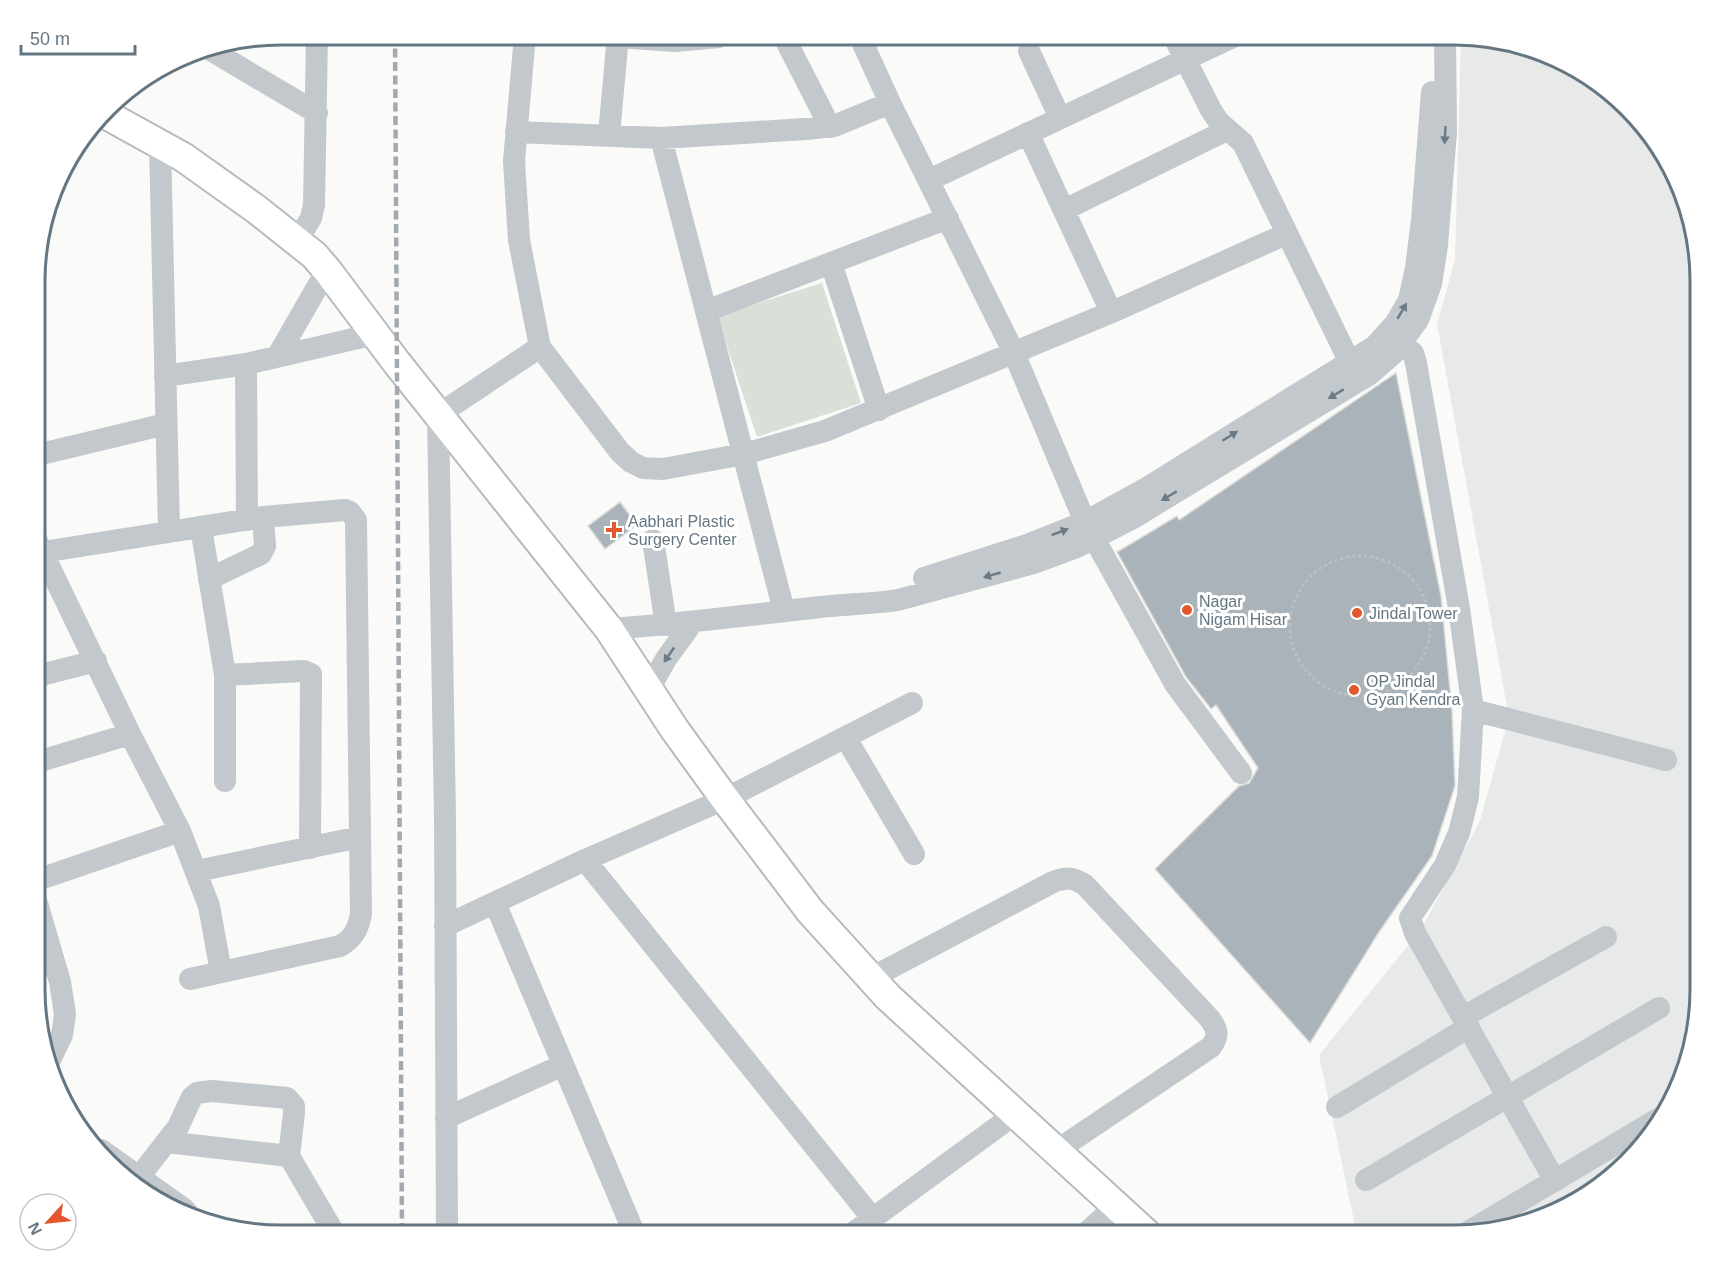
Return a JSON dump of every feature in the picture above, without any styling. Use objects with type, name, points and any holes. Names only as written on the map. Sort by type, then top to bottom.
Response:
[{"type":"main road","points":[[111,117],[160,143],[256,209],[297,241],[327,270],[438,416],[609,629],[725,800],[810,910],[888,997],[1137,1225]]},
{"type":"street","points":[[297,241],[310,218],[314,205],[317,45]]},
{"type":"street","points":[[524,45],[514,161],[519,240],[540,346],[620,452],[631,462],[643,468],[663,469],[744,454],[825,431],[1111,312],[1286,234]]},
{"type":"street","points":[[609,135],[617,45]]},
{"type":"street","points":[[788,45],[830,127]]},
{"type":"street","points":[[869,45],[890,103],[1014,353],[1090,530],[1175,684],[1241,773]]},
{"type":"street","points":[[1178,45],[1219,122],[1243,143],[1354,371]]},
{"type":"street","points":[[929,180],[1215,45]]},
{"type":"street","points":[[1393,339],[1395,324],[1409,300],[1416,268],[1433,83],[1431,45]]},
{"type":"street","points":[[609,629],[692,623],[824,606],[941,573],[1027,545],[1090,530],[1145,489],[1354,371],[1375,346],[1393,339],[1418,320],[1431,284],[1437,245],[1446,132],[1445,45]]},
{"type":"street","points":[[1029,51],[1060,118]]},
{"type":"street","points":[[217,54],[316,113]]},
{"type":"street","points":[[516,132],[661,138],[830,127],[890,103]]},
{"type":"street","points":[[1064,210],[1227,130]]},
{"type":"street","points":[[1028,133],[1111,312]]},
{"type":"street","points":[[661,138],[784,611]]},
{"type":"street","points":[[160,143],[169,531]]},
{"type":"street","points":[[706,311],[948,218]]},
{"type":"street","points":[[831,263],[879,410]]},
{"type":"street","points":[[277,357],[327,270]]},
{"type":"street","points":[[165,376],[246,364],[375,334]]},
{"type":"street","points":[[1393,339],[1413,352],[1416,363],[1459,608],[1473,710],[1468,797],[1460,833],[1444,865],[1410,918],[1415,933],[1555,1180]]},
{"type":"street","points":[[447,1225],[438,416],[540,346]]},
{"type":"street","points":[[209,579],[261,554],[265,546],[255,519],[246,364]]},
{"type":"street","points":[[45,453],[166,424]]},
{"type":"street","points":[[45,545],[345,510],[351,512],[356,520],[361,914],[354,935],[340,946],[190,979]]},
{"type":"street","points":[[201,527],[225,675],[225,780]]},
{"type":"street","points":[[653,540],[666,625]]},
{"type":"street","points":[[45,556],[130,734],[180,831],[209,906],[221,972]]},
{"type":"street","points":[[649,689],[666,659],[692,623]]},
{"type":"street","points":[[45,674],[96,661]]},
{"type":"street","points":[[225,675],[304,671],[311,675],[310,848]]},
{"type":"street","points":[[445,926],[585,860],[725,800],[912,703]]},
{"type":"street","points":[[1473,710],[1666,760]]},
{"type":"street","points":[[45,760],[130,734]]},
{"type":"street","points":[[846,738],[914,854]]},
{"type":"street","points":[[45,877],[180,831]]},
{"type":"street","points":[[196,871],[360,837]]},
{"type":"street","points":[[585,860],[873,1219]]},
{"type":"street","points":[[871,978],[1053,882],[1075,878],[1085,885],[1210,1019],[1217,1028],[1217,1038],[1211,1047],[1056,1151]]},
{"type":"street","points":[[495,903],[631,1225]]},
{"type":"street","points":[[1337,1107],[1466,1022],[1606,937]]},
{"type":"street","points":[[45,952],[60,982],[65,1014],[62,1035],[54,1052]]},
{"type":"street","points":[[1366,1180],[1659,1008]]},
{"type":"street","points":[[446,1118],[562,1065]]},
{"type":"street","points":[[139,1177],[178,1127],[192,1097],[203,1091],[287,1098],[294,1106],[289,1156],[329,1225]]},
{"type":"street","points":[[864,1225],[1015,1114]]},
{"type":"street","points":[[1483,1223],[1646,1126]]},
{"type":"street","points":[[166,1142],[289,1156]]},
{"type":"street","points":[[134,1174],[152,1186]]},
{"type":"street","points":[[1095,1225],[1116,1206]]},
{"type":"path","points":[[1350,555],[1376,557],[1394,564],[1418,586],[1430,617],[1427,648],[1416,669],[1396,687],[1369,697],[1336,693],[1309,676],[1297,660],[1289,630],[1294,599],[1311,574],[1350,555]]},
{"type":"shaded area","points":[[1461,45],[1485,47],[1530,58],[1558,69],[1598,94],[1621,114],[1650,150],[1666,177],[1682,220],[1688,250],[1690,281],[1690,989],[1688,1020],[1682,1050],[1672,1079],[1650,1120],[1621,1156],[1585,1185],[1544,1207],[1515,1217],[1485,1223],[1355,1225],[1319,1055],[1420,931],[1480,821],[1509,717],[1437,324],[1455,260]]},
{"type":"shaded area","points":[[822,283],[861,403],[757,437],[717,316]]},
{"type":"building","name":"OP Jindal Gyan Kendra","points":[[1396,373],[1441,596],[1452,711],[1455,786],[1432,856],[1379,932],[1310,1043],[1155,869],[1239,786],[1249,783],[1258,768],[1216,705],[1211,709],[1186,677],[1117,552],[1177,516],[1179,520]]},
{"type":"building","points":[[620,502],[637,525],[605,549],[588,526]]},
{"type":"railway","points":[[395,45],[402,1225]]},
{"type":"place","name":"Aabhari Plastic Surgery Center","points":[[614,530]]},
{"type":"place","name":"Nagar Nigam Hisar","points":[[1187,610]]},
{"type":"place","name":"Jindal Tower","points":[[1357,613]]},
{"type":"place","name":"OP Jindal Gyan Kendra","points":[[1354,690]]}]
